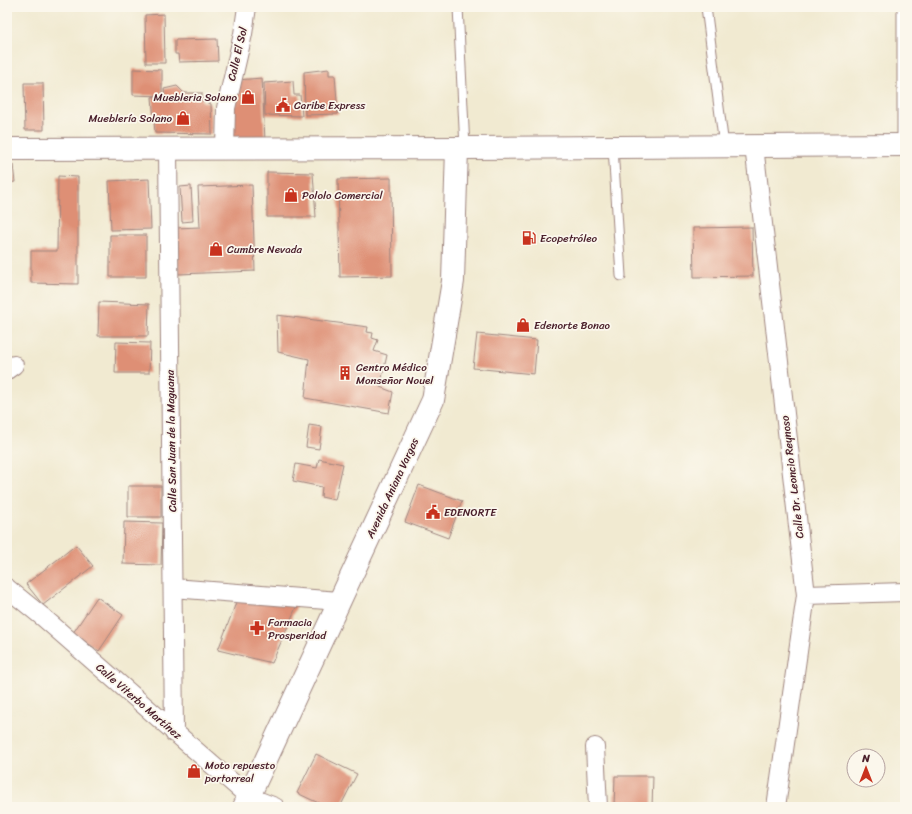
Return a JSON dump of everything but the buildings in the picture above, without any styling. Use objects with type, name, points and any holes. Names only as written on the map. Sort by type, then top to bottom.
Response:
[{"type":"main road","points":[[7,149],[92,148],[168,150],[904,145]]},
{"type":"main road","name":"Avenida Aniana Vargas","points":[[247,802],[433,400],[453,281],[461,148]]},
{"type":"street","name":"Calle El Sol","points":[[225,149],[226,108],[243,34],[246,7]]},
{"type":"street","name":"Calle Dr. Leoncio Reynoso","points":[[754,146],[806,595],[776,807]]},
{"type":"street","name":"Calle San Juan de la Maguana","points":[[168,150],[174,733]]},
{"type":"street","name":"Calle Viterbo Martínez","points":[[7,588],[44,618],[174,733],[247,802],[275,807]]},
{"type":"street","points":[[173,588],[340,601]]},
{"type":"street","points":[[806,595],[905,592]]},
{"type":"street","points":[[595,747],[598,807]]},
{"type":"lane","points":[[458,7],[461,148]]},
{"type":"lane","points":[[706,7],[724,146]]},
{"type":"lane","points":[[902,7],[904,145]]},
{"type":"lane","points":[[613,147],[621,276]]},
{"type":"place","name":"Muebleria Solano","points":[[248,97]]},
{"type":"place","name":"Caribe Express","points":[[283,105]]},
{"type":"place","name":"Mueblería Solano","points":[[183,118]]},
{"type":"place","name":"Pololo Comercial","points":[[291,195]]},
{"type":"place","name":"Ecopetróleo","points":[[529,238]]},
{"type":"place","name":"Cumbre Nevada","points":[[216,249]]},
{"type":"place","name":"Edenorte Bonao","points":[[523,325]]},
{"type":"place","name":"Centro Médico Monseñor Nouel","points":[[345,373]]},
{"type":"place","name":"EDENORTE","points":[[433,512]]},
{"type":"place","name":"Farmacia Prosperidad","points":[[257,628]]},
{"type":"place","name":"Moto repuesto portorreal","points":[[194,771]]}]
